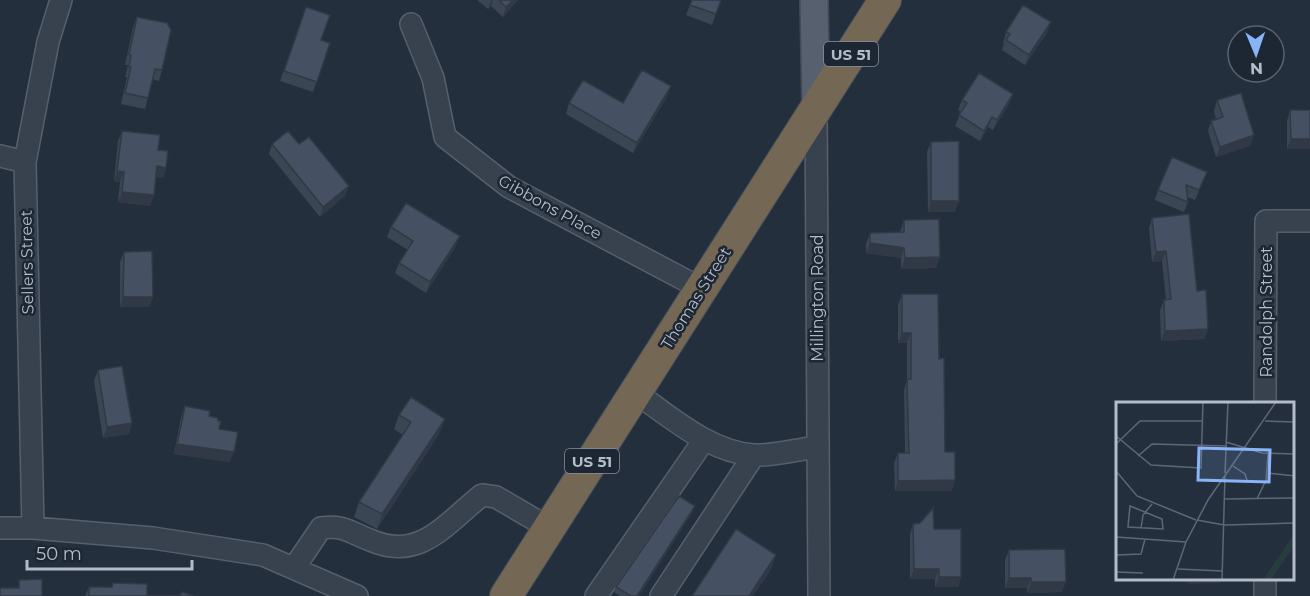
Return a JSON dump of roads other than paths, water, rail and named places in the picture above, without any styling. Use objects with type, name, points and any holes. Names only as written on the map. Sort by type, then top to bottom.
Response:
[{"type":"highway","name":"Thomas Street","points":[[506,596],[885,0]]},
{"type":"main road","name":"Millington Road","points":[[814,0],[816,108]]},
{"type":"street","name":"Sellers Street","points":[[33,528],[25,162],[48,42],[61,0]]},
{"type":"street","name":"Gibbons Place","points":[[411,24],[433,78],[445,137],[509,187],[702,289]]},
{"type":"street","name":"Millington Road","points":[[816,108],[819,596]]},
{"type":"street","points":[[0,156],[25,162]]},
{"type":"street","name":"Randolph Street","points":[[1265,402],[1266,221],[1310,221]]},
{"type":"street","points":[[636,393],[704,440],[754,455],[818,447]]},
{"type":"street","points":[[596,596],[623,568],[657,518],[704,440]]},
{"type":"street","points":[[658,591],[689,538],[754,455]]},
{"type":"street","points":[[294,568],[321,528],[340,526],[387,547],[407,548],[432,537],[482,495],[496,497],[549,528]]},
{"type":"street","points":[[0,528],[33,528],[153,537],[263,555],[357,596]]},
{"type":"tunnel","points":[[661,521],[682,534]]}]
